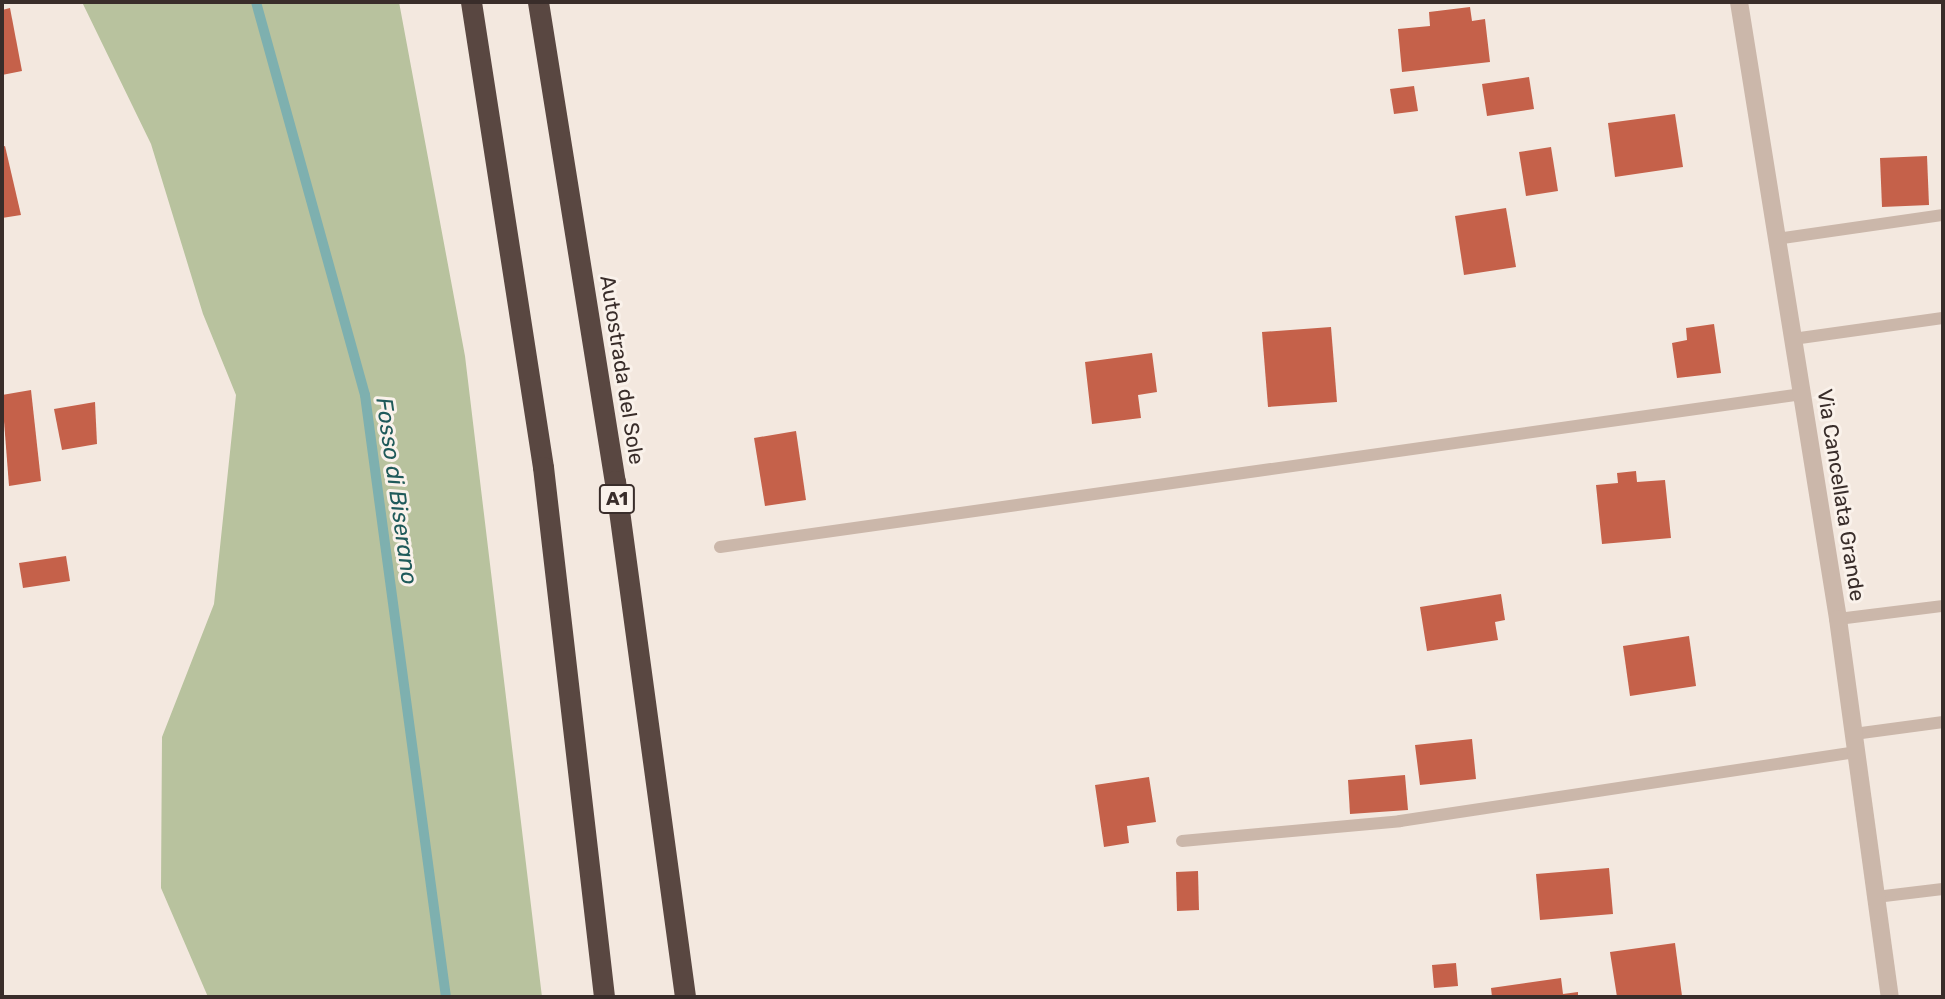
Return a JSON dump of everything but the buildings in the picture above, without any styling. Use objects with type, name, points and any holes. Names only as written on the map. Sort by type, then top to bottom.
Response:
[{"type":"highway","points":[[471,2],[543,467],[604,997]]},
{"type":"highway","name":"Autostrada del Sole","points":[[538,2],[615,481],[685,997]]},
{"type":"street","name":"Via Cancellata Grande","points":[[1739,2],[1838,619],[1890,997]]},
{"type":"lane","points":[[1776,239],[1943,215]]},
{"type":"lane","points":[[1793,339],[1943,318]]},
{"type":"lane","points":[[720,547],[1802,394]]},
{"type":"lane","points":[[1838,619],[1943,606]]},
{"type":"lane","points":[[1854,734],[1943,722]]},
{"type":"lane","points":[[1182,841],[1400,821],[1857,752]]},
{"type":"lane","points":[[1876,897],[1943,889]]},
{"type":"green space","points":[[82,2],[399,2],[465,356],[542,997],[208,997],[161,888],[162,737],[214,604],[236,395],[203,314],[151,144]]},
{"type":"waterway","name":"Fosso di Biserano","points":[[256,2],[365,395],[446,997]]}]
